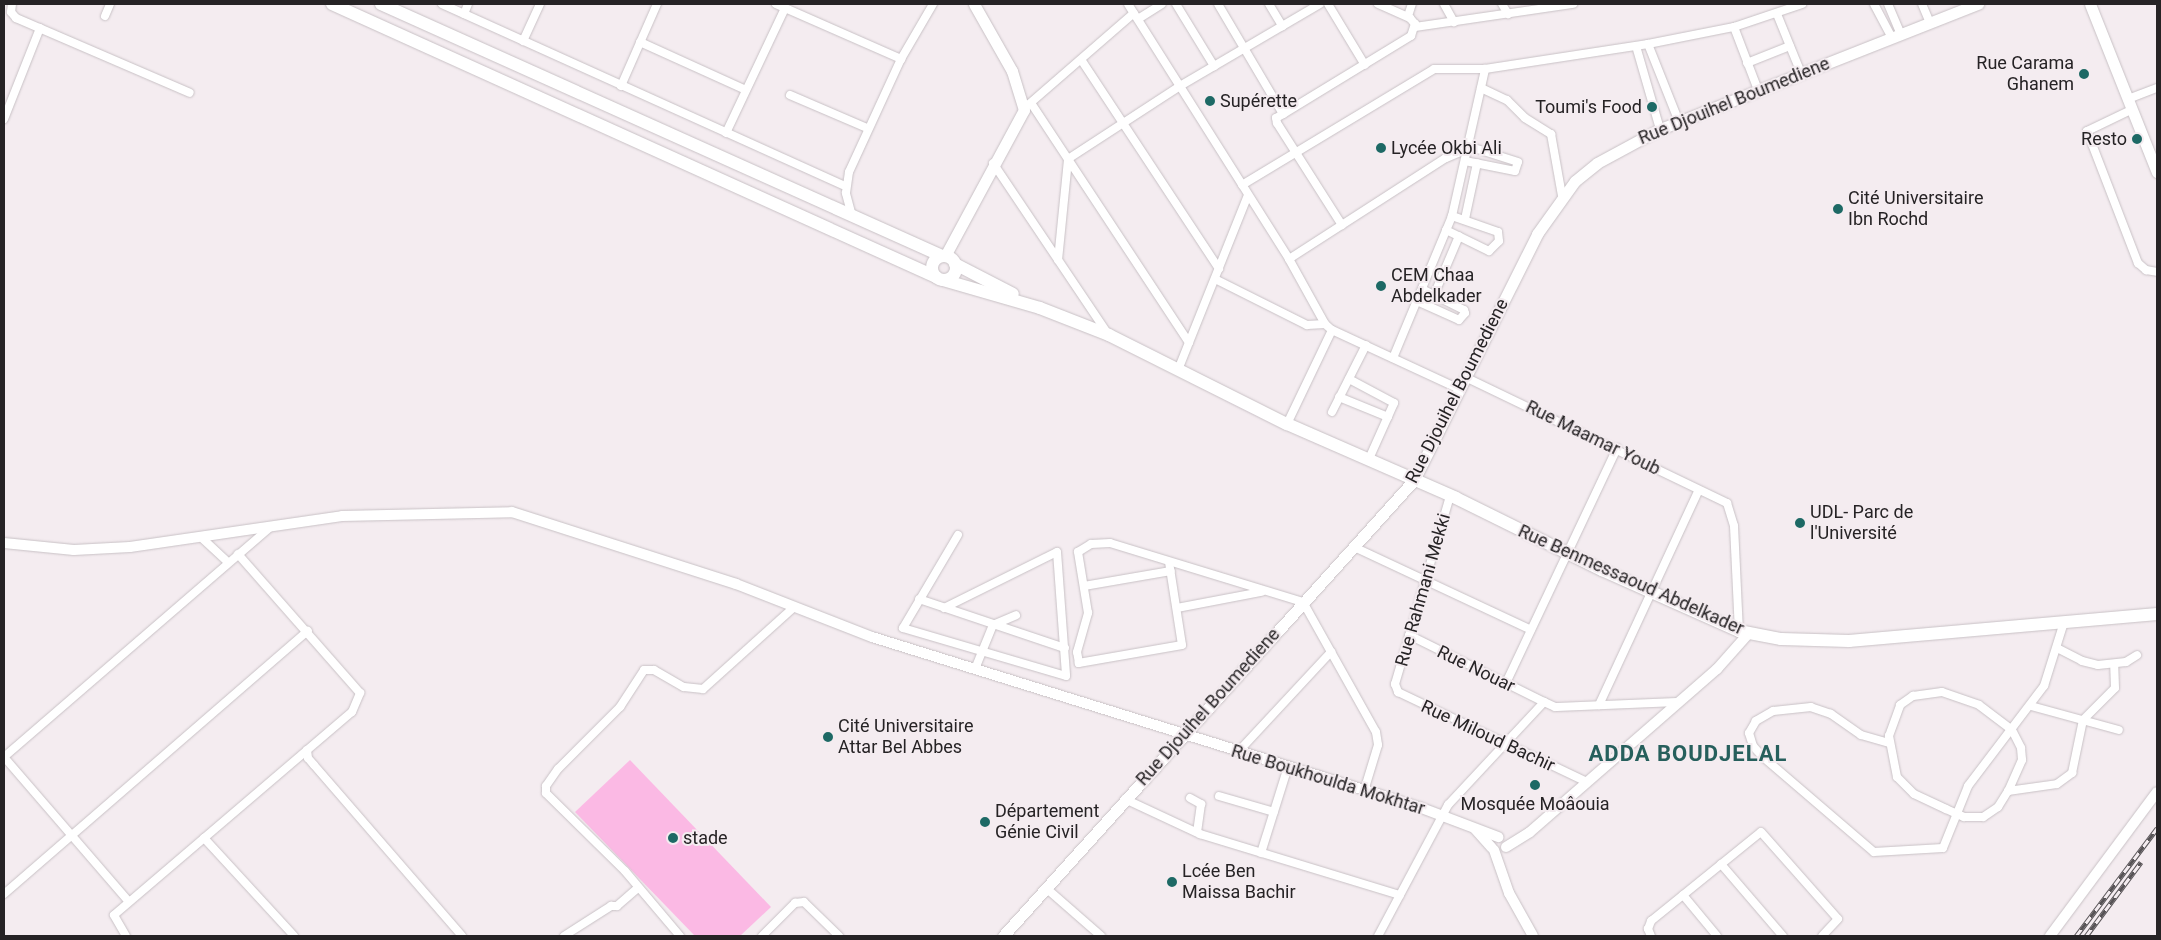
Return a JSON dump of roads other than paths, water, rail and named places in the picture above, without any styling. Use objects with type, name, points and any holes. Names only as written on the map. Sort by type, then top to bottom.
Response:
[{"type":"main road","points":[[332,4],[940,279],[1040,308]]},
{"type":"main road","points":[[381,4],[949,259],[1040,308]]},
{"type":"main road","points":[[940,279],[953,275],[949,259],[954,240],[993,163],[1028,106],[1012,71],[974,4]]},
{"type":"main road","name":"Rue Djouihel Boumediene","points":[[1003,936],[1414,480],[1537,234],[1562,196],[1597,163],[1660,129],[1930,23],[1964,6],[1978,4]]},
{"type":"main road","points":[[2090,4],[2130,104],[2154,156],[2157,172]]},
{"type":"main road","points":[[940,279],[933,263],[949,259]]},
{"type":"main road","name":"Rue Benmessaoud Abdelkader","points":[[1040,308],[1109,335],[1287,424],[1369,459],[1567,553],[1744,632],[1781,639],[1849,641],[2157,614]]},
{"type":"street","points":[[12,4],[12,12],[16,18],[190,93]]},
{"type":"street","points":[[105,16],[110,4]]},
{"type":"street","points":[[442,4],[620,86],[846,186]]},
{"type":"street","points":[[464,14],[468,4]]},
{"type":"street","points":[[523,41],[540,4]]},
{"type":"street","points":[[620,86],[657,4]]},
{"type":"street","points":[[776,4],[900,59]]},
{"type":"street","points":[[852,216],[846,186],[867,128],[900,59],[933,4]]},
{"type":"street","points":[[1128,4],[1289,259],[1325,324],[1332,330],[1459,389]]},
{"type":"street","points":[[1162,4],[1136,16],[1028,106],[1068,159],[1189,343]]},
{"type":"street","points":[[1176,4],[1214,66]]},
{"type":"street","points":[[1218,4],[1283,114]]},
{"type":"street","points":[[1269,4],[1282,26]]},
{"type":"street","points":[[1068,159],[1180,86],[1320,4]]},
{"type":"street","points":[[1328,4],[1364,65]]},
{"type":"street","points":[[1378,4],[1408,16],[1415,27]]},
{"type":"street","points":[[1408,16],[1412,4]]},
{"type":"street","points":[[1444,4],[1454,22]]},
{"type":"street","points":[[1502,4],[1508,14]]},
{"type":"street","points":[[1415,27],[1508,14],[1535,7],[1573,4]]},
{"type":"street","points":[[1779,4],[1790,46],[1801,73]]},
{"type":"street","points":[[1242,186],[1428,71],[1440,68],[1485,69],[1648,44],[1734,27],[1781,13],[1802,4]]},
{"type":"street","points":[[1874,4],[1896,36]]},
{"type":"street","points":[[1888,4],[1896,36]]},
{"type":"street","points":[[1922,4],[1930,23]]},
{"type":"street","points":[[726,133],[785,8]]},
{"type":"street","points":[[1342,225],[1276,121],[1283,114],[1408,39],[1415,27]]},
{"type":"street","points":[[1734,27],[1758,90]]},
{"type":"street","points":[[4,119],[40,28]]},
{"type":"street","points":[[640,42],[746,90]]},
{"type":"street","points":[[1648,44],[1678,122]]},
{"type":"street","points":[[1636,46],[1660,129]]},
{"type":"street","points":[[1747,62],[1790,46]]},
{"type":"street","points":[[1082,61],[1121,123],[1219,269]]},
{"type":"street","points":[[1393,358],[1452,216],[1485,69]]},
{"type":"street","points":[[1481,88],[1507,100],[1525,118],[1551,134],[1562,196]]},
{"type":"street","points":[[2157,88],[2086,131],[2138,263],[2146,270],[2157,272]]},
{"type":"street","points":[[790,95],[867,128]]},
{"type":"street","points":[[1289,259],[1446,158],[1468,148],[1518,161],[1515,171],[1465,160]]},
{"type":"street","points":[[1058,260],[1068,159]]},
{"type":"street","points":[[993,163],[1109,335]]},
{"type":"street","points":[[1465,220],[1477,163]]},
{"type":"street","points":[[1178,370],[1248,195]]},
{"type":"street","points":[[1446,230],[1491,251],[1498,241],[1498,232],[1452,216]]},
{"type":"street","points":[[1434,295],[1459,236]]},
{"type":"street","points":[[1215,279],[1307,325],[1325,324]]},
{"type":"street","points":[[1416,301],[1462,319],[1464,310],[1422,289]]},
{"type":"street","points":[[1287,424],[1332,330]]},
{"type":"street","points":[[1332,412],[1366,345]]},
{"type":"street","name":"Rue Maamar Youb","points":[[1465,377],[1616,448],[1721,500],[1729,507],[1733,520],[1744,632]]},
{"type":"street","points":[[1349,380],[1393,401],[1388,418],[1369,459]]},
{"type":"street","points":[[1340,397],[1388,418]]},
{"type":"street","points":[[1506,684],[1616,448]]},
{"type":"street","points":[[1599,705],[1699,490]]},
{"type":"street","name":"Rue Rahmani Mekki","points":[[1395,684],[1450,496]]},
{"type":"street","name":"Rue Boukhoulda Mokhtar","points":[[4,543],[101,549],[203,539],[270,526],[378,513],[512,512],[665,560],[872,637],[1182,736],[1364,791],[1473,826],[1499,837]]},
{"type":"street","points":[[129,902],[4,757],[270,526]]},
{"type":"street","points":[[944,608],[1057,552],[1067,673],[1063,677],[904,629],[919,599],[958,535]]},
{"type":"street","points":[[203,539],[228,562]]},
{"type":"street","points":[[1169,562],[1183,642],[1180,646],[1082,664],[1077,657],[1088,613],[1078,552],[1091,544],[1110,543],[1303,602],[1378,738],[1364,791]]},
{"type":"street","points":[[1354,546],[1531,630]]},
{"type":"street","points":[[126,936],[114,915],[352,712],[360,693],[238,554]]},
{"type":"street","points":[[1084,586],[1171,571]]},
{"type":"street","points":[[1177,608],[1264,591]]},
{"type":"street","points":[[919,599],[1065,648]]},
{"type":"street","points":[[680,936],[638,888],[546,793],[546,786],[558,769],[620,707],[644,670],[654,670],[684,687],[703,689],[794,607]]},
{"type":"street","points":[[975,670],[993,625],[1016,615]]},
{"type":"street","points":[[1890,743],[1860,735],[1831,714],[1811,707],[1773,711],[1756,721],[1749,733],[1753,746],[1763,757],[1876,852],[1945,848],[1968,786],[2031,706],[2044,686],[2064,622]]},
{"type":"street","points":[[4,894],[308,632]]},
{"type":"street","points":[[1499,849],[1539,823],[1717,668],[1744,632]]},
{"type":"street","name":"Rue Nouar","points":[[1409,635],[1553,707],[1678,702]]},
{"type":"street","points":[[2057,648],[2082,661],[2114,665],[2137,655]]},
{"type":"street","points":[[1238,752],[1332,652]]},
{"type":"street","points":[[2008,791],[2051,785],[2066,779],[2074,765],[2083,720],[2115,688],[2114,665]]},
{"type":"street","name":"Rue Miloud Bachir","points":[[1395,684],[1401,695],[1587,782]]},
{"type":"street","points":[[1936,692],[1967,698],[2012,730],[2019,740],[2022,757],[2008,791],[1992,813],[1972,818],[1914,794],[1902,784],[1890,743],[1889,732],[1902,702],[1912,696],[1936,692]]},
{"type":"street","points":[[1378,936],[1451,800],[1544,702]]},
{"type":"street","points":[[2031,706],[2119,730]]},
{"type":"street","points":[[308,750],[308,758],[462,936]]},
{"type":"street","points":[[1261,853],[1288,767]]},
{"type":"street","points":[[2050,936],[2157,792]]},
{"type":"street","points":[[1219,796],[1274,812]]},
{"type":"street","points":[[1190,798],[1201,804],[1197,832]]},
{"type":"street","points":[[1125,799],[1197,832],[1400,895]]},
{"type":"street","points":[[1533,936],[1505,883],[1499,849],[1492,841],[1499,837],[1516,834],[1539,823]]},
{"type":"street","points":[[1473,826],[1499,849]]},
{"type":"street","points":[[1651,936],[1648,929],[1651,921],[1758,833],[1765,832],[1838,918],[1822,936]]},
{"type":"street","points":[[204,838],[294,936]]},
{"type":"street","points":[[1721,864],[1782,936]]},
{"type":"street","points":[[564,936],[611,906],[617,906],[638,888]]},
{"type":"street","points":[[1046,888],[1101,936]]},
{"type":"street","points":[[1684,895],[1718,936]]},
{"type":"street","points":[[762,936],[795,903],[804,902],[839,936]]},
{"type":"railway","points":[[2076,936],[2157,828]]},
{"type":"railway","points":[[2086,936],[2141,862]]},
{"type":"place","name":"Rue Carama Ghanem","points":[[2084,74]]},
{"type":"place","name":"Supérette","points":[[1210,101]]},
{"type":"place","name":"Toumi's Food","points":[[1652,107]]},
{"type":"place","name":"Resto","points":[[2137,139]]},
{"type":"place","name":"Lycée Okbi Ali","points":[[1381,148]]},
{"type":"place","name":"Cité Universitaire Ibn Rochd","points":[[1838,209]]},
{"type":"place","name":"CEM Chaa Abdelkader","points":[[1381,286]]},
{"type":"place","name":"UDL- Parc de l'Université","points":[[1800,523]]},
{"type":"place","name":"Cité Universitaire Attar Bel Abbes","points":[[828,737]]},
{"type":"place","name":"Mosquée Moâouia","points":[[1535,785]]},
{"type":"place","name":"Département Génie Civil","points":[[985,822]]},
{"type":"place","name":"stade","points":[[673,838]]},
{"type":"place","name":"Lcée Ben Maissa Bachir","points":[[1172,882]]},
{"type":"district","name":"ADDA BOUDJELAL","points":[[1688,754]]}]
